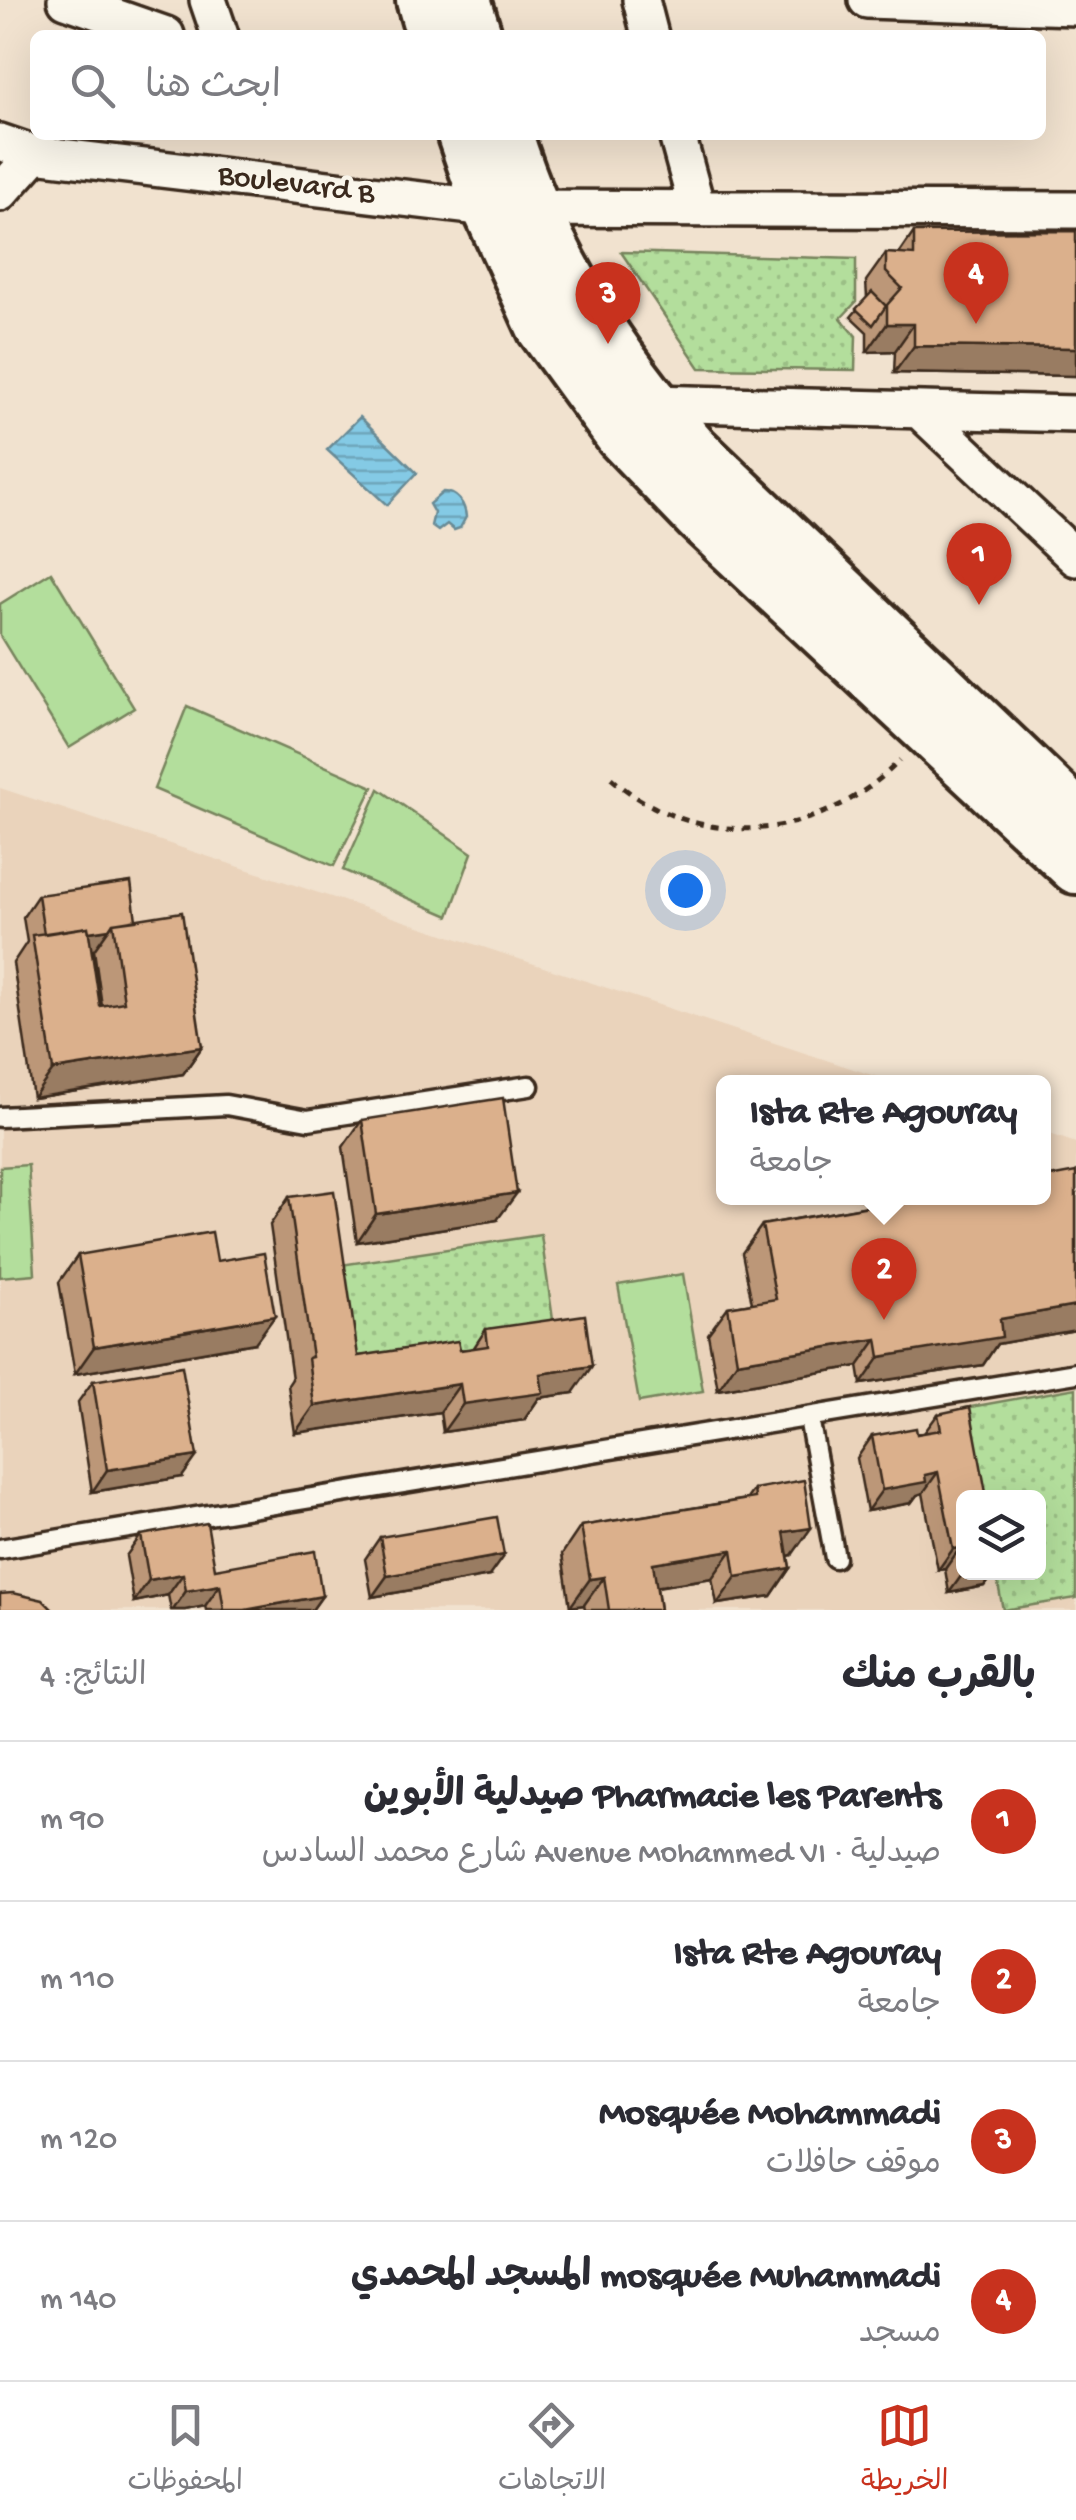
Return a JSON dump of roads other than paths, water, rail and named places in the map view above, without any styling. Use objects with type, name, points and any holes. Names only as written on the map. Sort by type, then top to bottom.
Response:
[{"type":"main road","points":[[422,0],[431,30]]},
{"type":"main road","points":[[465,0],[474,30]]},
{"type":"main road","points":[[482,140],[512,208],[654,473],[1076,868]]},
{"type":"main road","points":[[589,356],[652,404],[752,506],[1076,815]]},
{"type":"street","points":[[66,0],[152,30]]},
{"type":"street","points":[[208,0],[218,30]]},
{"type":"street","points":[[641,0],[649,30]]},
{"type":"street","points":[[867,0],[1076,6]]},
{"type":"street","points":[[678,140],[697,208]]},
{"type":"street","name":"Boulevard B","points":[[0,142],[34,154],[512,208],[1076,210]]},
{"type":"street","points":[[0,193],[34,154]]},
{"type":"street","points":[[652,404],[1076,414]]},
{"type":"street","points":[[919,410],[1076,558]]},
{"type":"lane","points":[[0,1116],[226,1105],[308,1120],[529,1086]]},
{"type":"lane","points":[[0,1549],[1076,1373]]},
{"type":"lane","points":[[809,1418],[835,1558]]},
{"type":"water","points":[[360,417],[417,473],[387,505],[327,450]]},
{"type":"water","points":[[443,492],[456,496],[462,503],[466,517],[460,528],[454,530],[447,524],[438,531],[431,526],[434,513],[429,504]]},
{"type":"place","name":"mosquée Muhammadi المسجد المحمدي","points":[[976,324]]},
{"type":"place","name":"Mosquée Mohammadi","points":[[608,344]]},
{"type":"place","name":"Pharmacie les Parents صيدلية الأبوين","points":[[979,605]]},
{"type":"place","name":"Ista Rte Agouray","points":[[884,1320]]}]
